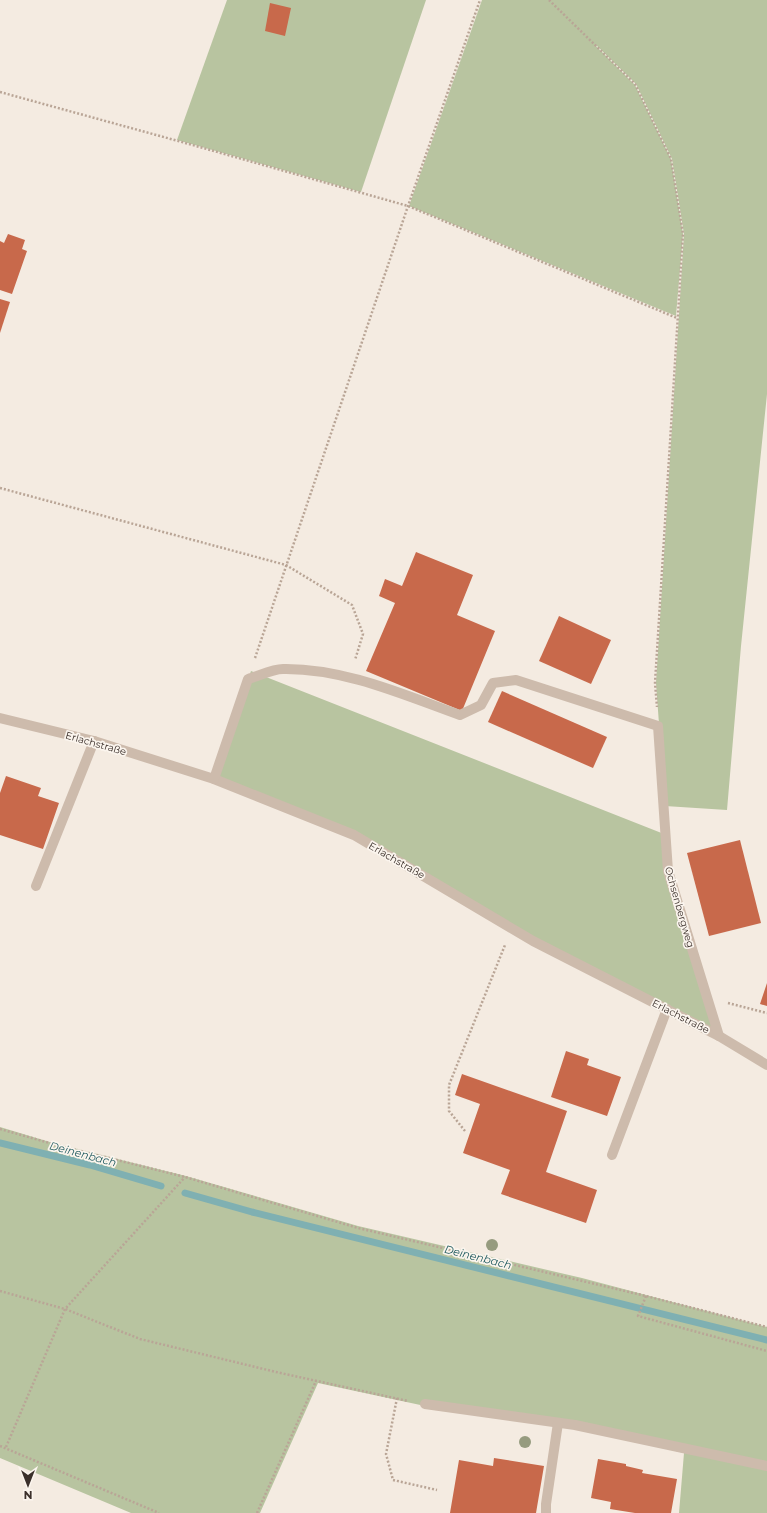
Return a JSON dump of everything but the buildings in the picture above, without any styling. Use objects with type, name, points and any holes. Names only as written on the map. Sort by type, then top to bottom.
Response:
[{"type":"lane","points":[[214,779],[248,679],[282,669],[332,673],[383,687],[460,715],[481,705],[493,683],[516,680],[658,726]]},
{"type":"lane","name":"Erlachstraße","points":[[0,718],[94,741],[214,779],[354,835],[533,941],[719,1036],[767,1065]]},
{"type":"lane","name":"Ochsenbergweg","points":[[658,726],[668,871],[719,1036]]},
{"type":"lane","points":[[36,886],[94,741]]},
{"type":"lane","points":[[612,1155],[667,1009]]},
{"type":"lane","points":[[425,1404],[575,1425],[767,1466]]},
{"type":"lane","points":[[546,1513],[558,1423]]},
{"type":"path","points":[[248,679],[408,206],[480,0]]},
{"type":"path","points":[[549,0],[635,84],[671,159],[683,234],[655,683],[658,726]]},
{"type":"path","points":[[0,92],[408,206],[677,318]]},
{"type":"path","points":[[0,488],[286,565],[352,605],[363,634],[350,678]]},
{"type":"path","points":[[465,1131],[449,1111],[449,1085],[512,928]]},
{"type":"path","points":[[708,999],[767,1013]]},
{"type":"path","points":[[0,1129],[53,1144],[185,1177],[358,1228],[646,1296],[767,1327]]},
{"type":"path","points":[[6,1448],[65,1309],[185,1177]]},
{"type":"path","points":[[0,1292],[65,1309],[140,1339],[316,1381],[425,1404]]},
{"type":"path","points":[[646,1296],[638,1316],[767,1351]]},
{"type":"path","points":[[256,1513],[316,1381]]},
{"type":"path","points":[[397,1398],[386,1454],[393,1480],[438,1490]]},
{"type":"path","points":[[0,1446],[159,1513]]},
{"type":"green space","points":[[227,0],[426,0],[361,192],[177,140]]},
{"type":"green space","points":[[482,0],[767,0],[767,394],[741,646],[727,810],[665,806],[656,683],[684,234],[672,159],[636,84],[595,45],[635,85],[671,159],[683,234],[676,316],[409,206]]},
{"type":"green space","points":[[251,671],[664,834],[667,871],[718,1035],[534,940],[355,834],[214,779]]},
{"type":"green space","points":[[0,1127],[53,1143],[186,1176],[358,1226],[582,1278],[767,1327],[767,1513],[679,1513],[684,1453],[574,1427],[425,1406],[318,1383],[260,1513],[131,1513],[0,1458]]},
{"type":"waterway","name":"Deinenbach","points":[[0,1143],[90,1165],[161,1186]]},
{"type":"waterway","name":"Deinenbach","points":[[185,1193],[252,1212],[767,1340]]}]
